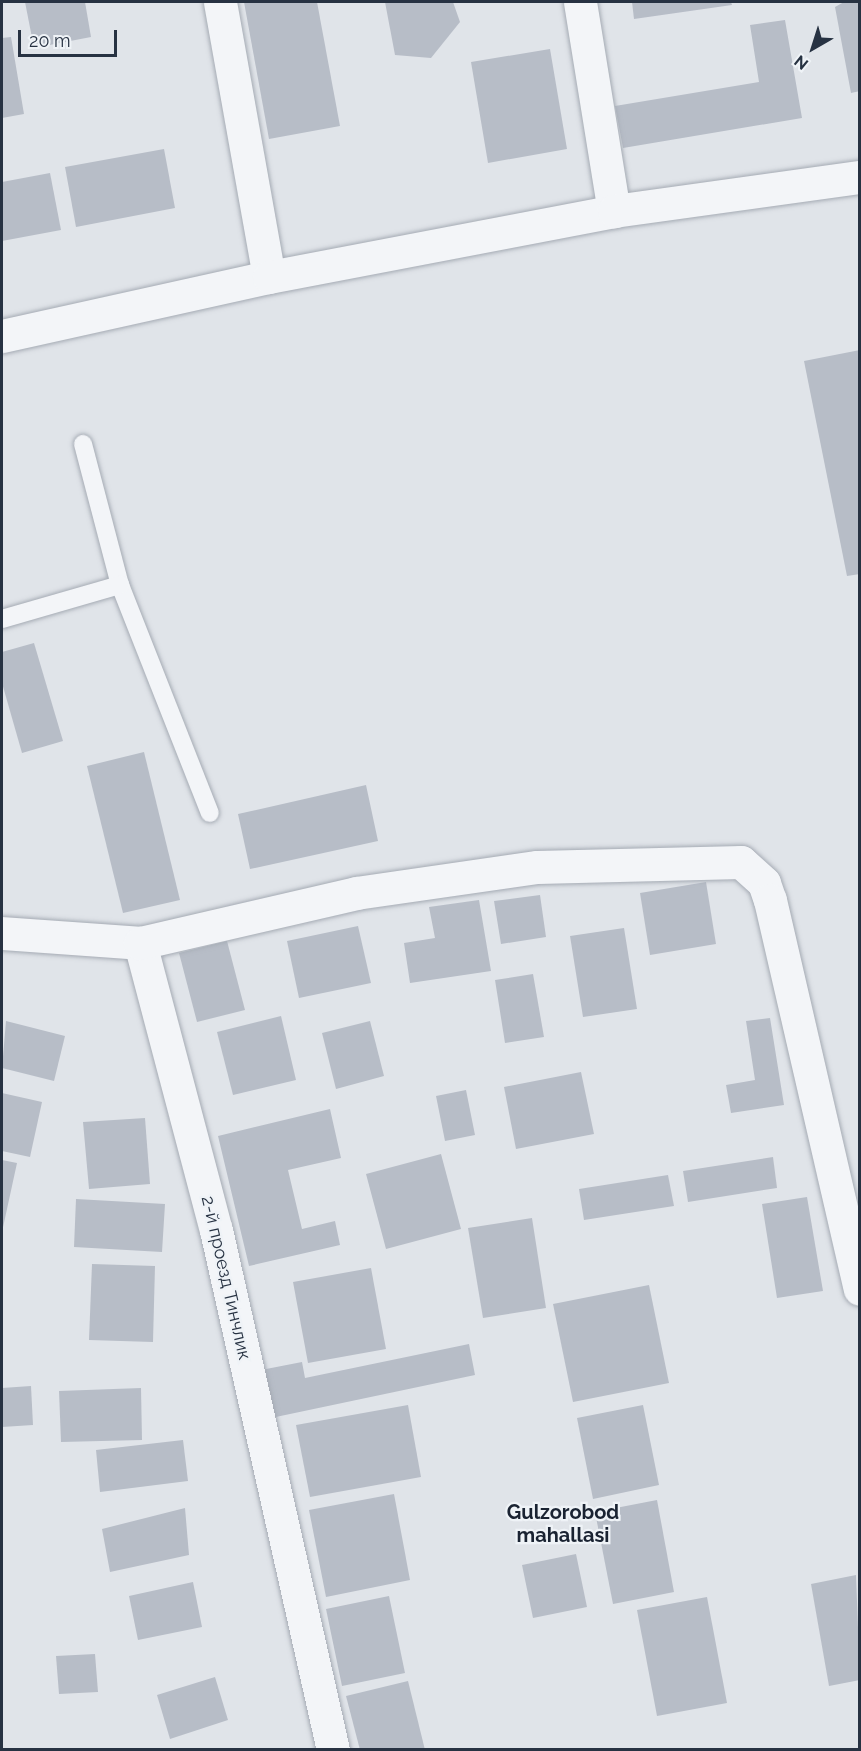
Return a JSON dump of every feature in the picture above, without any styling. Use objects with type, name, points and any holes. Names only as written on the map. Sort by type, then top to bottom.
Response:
[{"type":"street","points":[[219,2],[269,277]]},
{"type":"street","points":[[580,2],[614,211]]},
{"type":"street","points":[[2,336],[269,277],[614,211],[860,177]]},
{"type":"street","points":[[2,933],[140,943],[356,893],[537,867],[741,862],[764,883],[770,900],[860,1289]]},
{"type":"street","name":"2-й проезд Тинчлик","points":[[140,943],[216,1230],[333,1749]]},
{"type":"lane","points":[[83,444],[120,585],[210,813]]},
{"type":"lane","points":[[2,619],[120,585]]},
{"type":"building","points":[[25,2],[85,2],[91,37],[34,48]]},
{"type":"building","points":[[244,2],[317,2],[340,126],[269,139]]},
{"type":"building","points":[[385,2],[453,2],[460,22],[431,58],[395,55]]},
{"type":"building","points":[[632,2],[731,2],[732,5],[634,19]]},
{"type":"building","points":[[844,2],[860,2],[860,91],[851,93],[835,7]]},
{"type":"building","points":[[785,20],[802,118],[623,148],[615,106],[759,82],[750,25]]},
{"type":"building","points":[[11,37],[24,114],[2,118],[2,38]]},
{"type":"building","points":[[550,49],[567,149],[488,163],[471,62]]},
{"type":"building","points":[[164,149],[175,208],[76,227],[65,167]]},
{"type":"building","points":[[50,173],[61,230],[2,241],[2,182]]},
{"type":"building","points":[[860,350],[860,574],[847,576],[804,361]]},
{"type":"building","points":[[34,643],[63,741],[22,753],[2,683],[2,652]]},
{"type":"building","points":[[144,752],[180,900],[123,913],[87,766]]},
{"type":"building","points":[[366,785],[378,841],[250,869],[238,814]]},
{"type":"building","points":[[706,882],[716,944],[650,955],[640,893]]},
{"type":"building","points":[[540,895],[546,937],[501,944],[494,901]]},
{"type":"building","points":[[479,900],[491,971],[410,983],[404,943],[435,938],[429,907]]},
{"type":"building","points":[[358,926],[371,983],[299,998],[287,941]]},
{"type":"building","points":[[624,928],[637,1009],[583,1017],[570,936]]},
{"type":"building","points":[[227,941],[245,1010],[197,1022],[179,953]]},
{"type":"building","points":[[533,974],[544,1037],[505,1043],[495,980]]},
{"type":"building","points":[[281,1016],[296,1080],[233,1095],[217,1032]]},
{"type":"building","points":[[770,1018],[784,1105],[731,1113],[726,1085],[755,1080],[746,1021]]},
{"type":"building","points":[[6,1021],[65,1036],[54,1081],[2,1068]]},
{"type":"building","points":[[370,1021],[384,1076],[336,1089],[322,1033]]},
{"type":"building","points":[[581,1072],[594,1134],[516,1149],[504,1087]]},
{"type":"building","points":[[466,1090],[475,1135],[445,1141],[436,1096]]},
{"type":"building","points":[[2,1093],[42,1102],[30,1157],[2,1151]]},
{"type":"building","points":[[330,1109],[341,1158],[288,1170],[302,1229],[335,1221],[340,1245],[249,1266],[218,1136]]},
{"type":"building","points":[[145,1118],[150,1184],[89,1189],[83,1122]]},
{"type":"building","points":[[441,1154],[461,1229],[386,1249],[366,1174]]},
{"type":"building","points":[[773,1157],[777,1188],[688,1202],[683,1171]]},
{"type":"building","points":[[2,1160],[17,1163],[2,1232]]},
{"type":"building","points":[[668,1175],[674,1206],[584,1220],[579,1189]]},
{"type":"building","points":[[807,1197],[823,1291],[777,1298],[762,1204]]},
{"type":"building","points":[[76,1199],[165,1204],[162,1252],[74,1247]]},
{"type":"building","points":[[532,1218],[546,1308],[483,1318],[468,1228]]},
{"type":"building","points":[[92,1264],[155,1266],[153,1342],[89,1340]]},
{"type":"building","points":[[371,1268],[386,1349],[308,1363],[293,1282]]},
{"type":"building","points":[[649,1285],[669,1383],[573,1402],[553,1304]]},
{"type":"building","points":[[469,1344],[475,1375],[271,1418],[261,1370],[302,1362],[305,1378]]},
{"type":"building","points":[[31,1386],[33,1425],[2,1427],[2,1388]]},
{"type":"building","points":[[141,1388],[142,1440],[61,1442],[59,1391]]},
{"type":"building","points":[[408,1405],[421,1477],[310,1497],[296,1425]]},
{"type":"building","points":[[643,1405],[659,1485],[593,1499],[577,1418]]},
{"type":"building","points":[[183,1440],[188,1481],[100,1492],[96,1450]]},
{"type":"building","points":[[394,1494],[410,1580],[326,1597],[309,1510]]},
{"type":"building","points":[[657,1500],[674,1592],[613,1604],[595,1512]]},
{"type":"building","points":[[185,1508],[189,1555],[110,1572],[102,1529]]},
{"type":"building","points":[[576,1554],[587,1607],[533,1618],[522,1565]]},
{"type":"building","points":[[856,1575],[860,1680],[829,1686],[811,1584]]},
{"type":"building","points":[[193,1582],[202,1627],[138,1640],[129,1596]]},
{"type":"building","points":[[389,1596],[405,1673],[342,1686],[326,1609]]},
{"type":"building","points":[[707,1597],[727,1703],[657,1716],[637,1610]]},
{"type":"building","points":[[95,1654],[98,1692],[59,1694],[56,1656]]},
{"type":"building","points":[[215,1677],[228,1720],[170,1739],[157,1695]]},
{"type":"building","points":[[408,1681],[425,1750],[360,1750],[346,1696]]},
{"type":"district","name":"Gulzorobod mahallasi","points":[[563,1524]]}]
